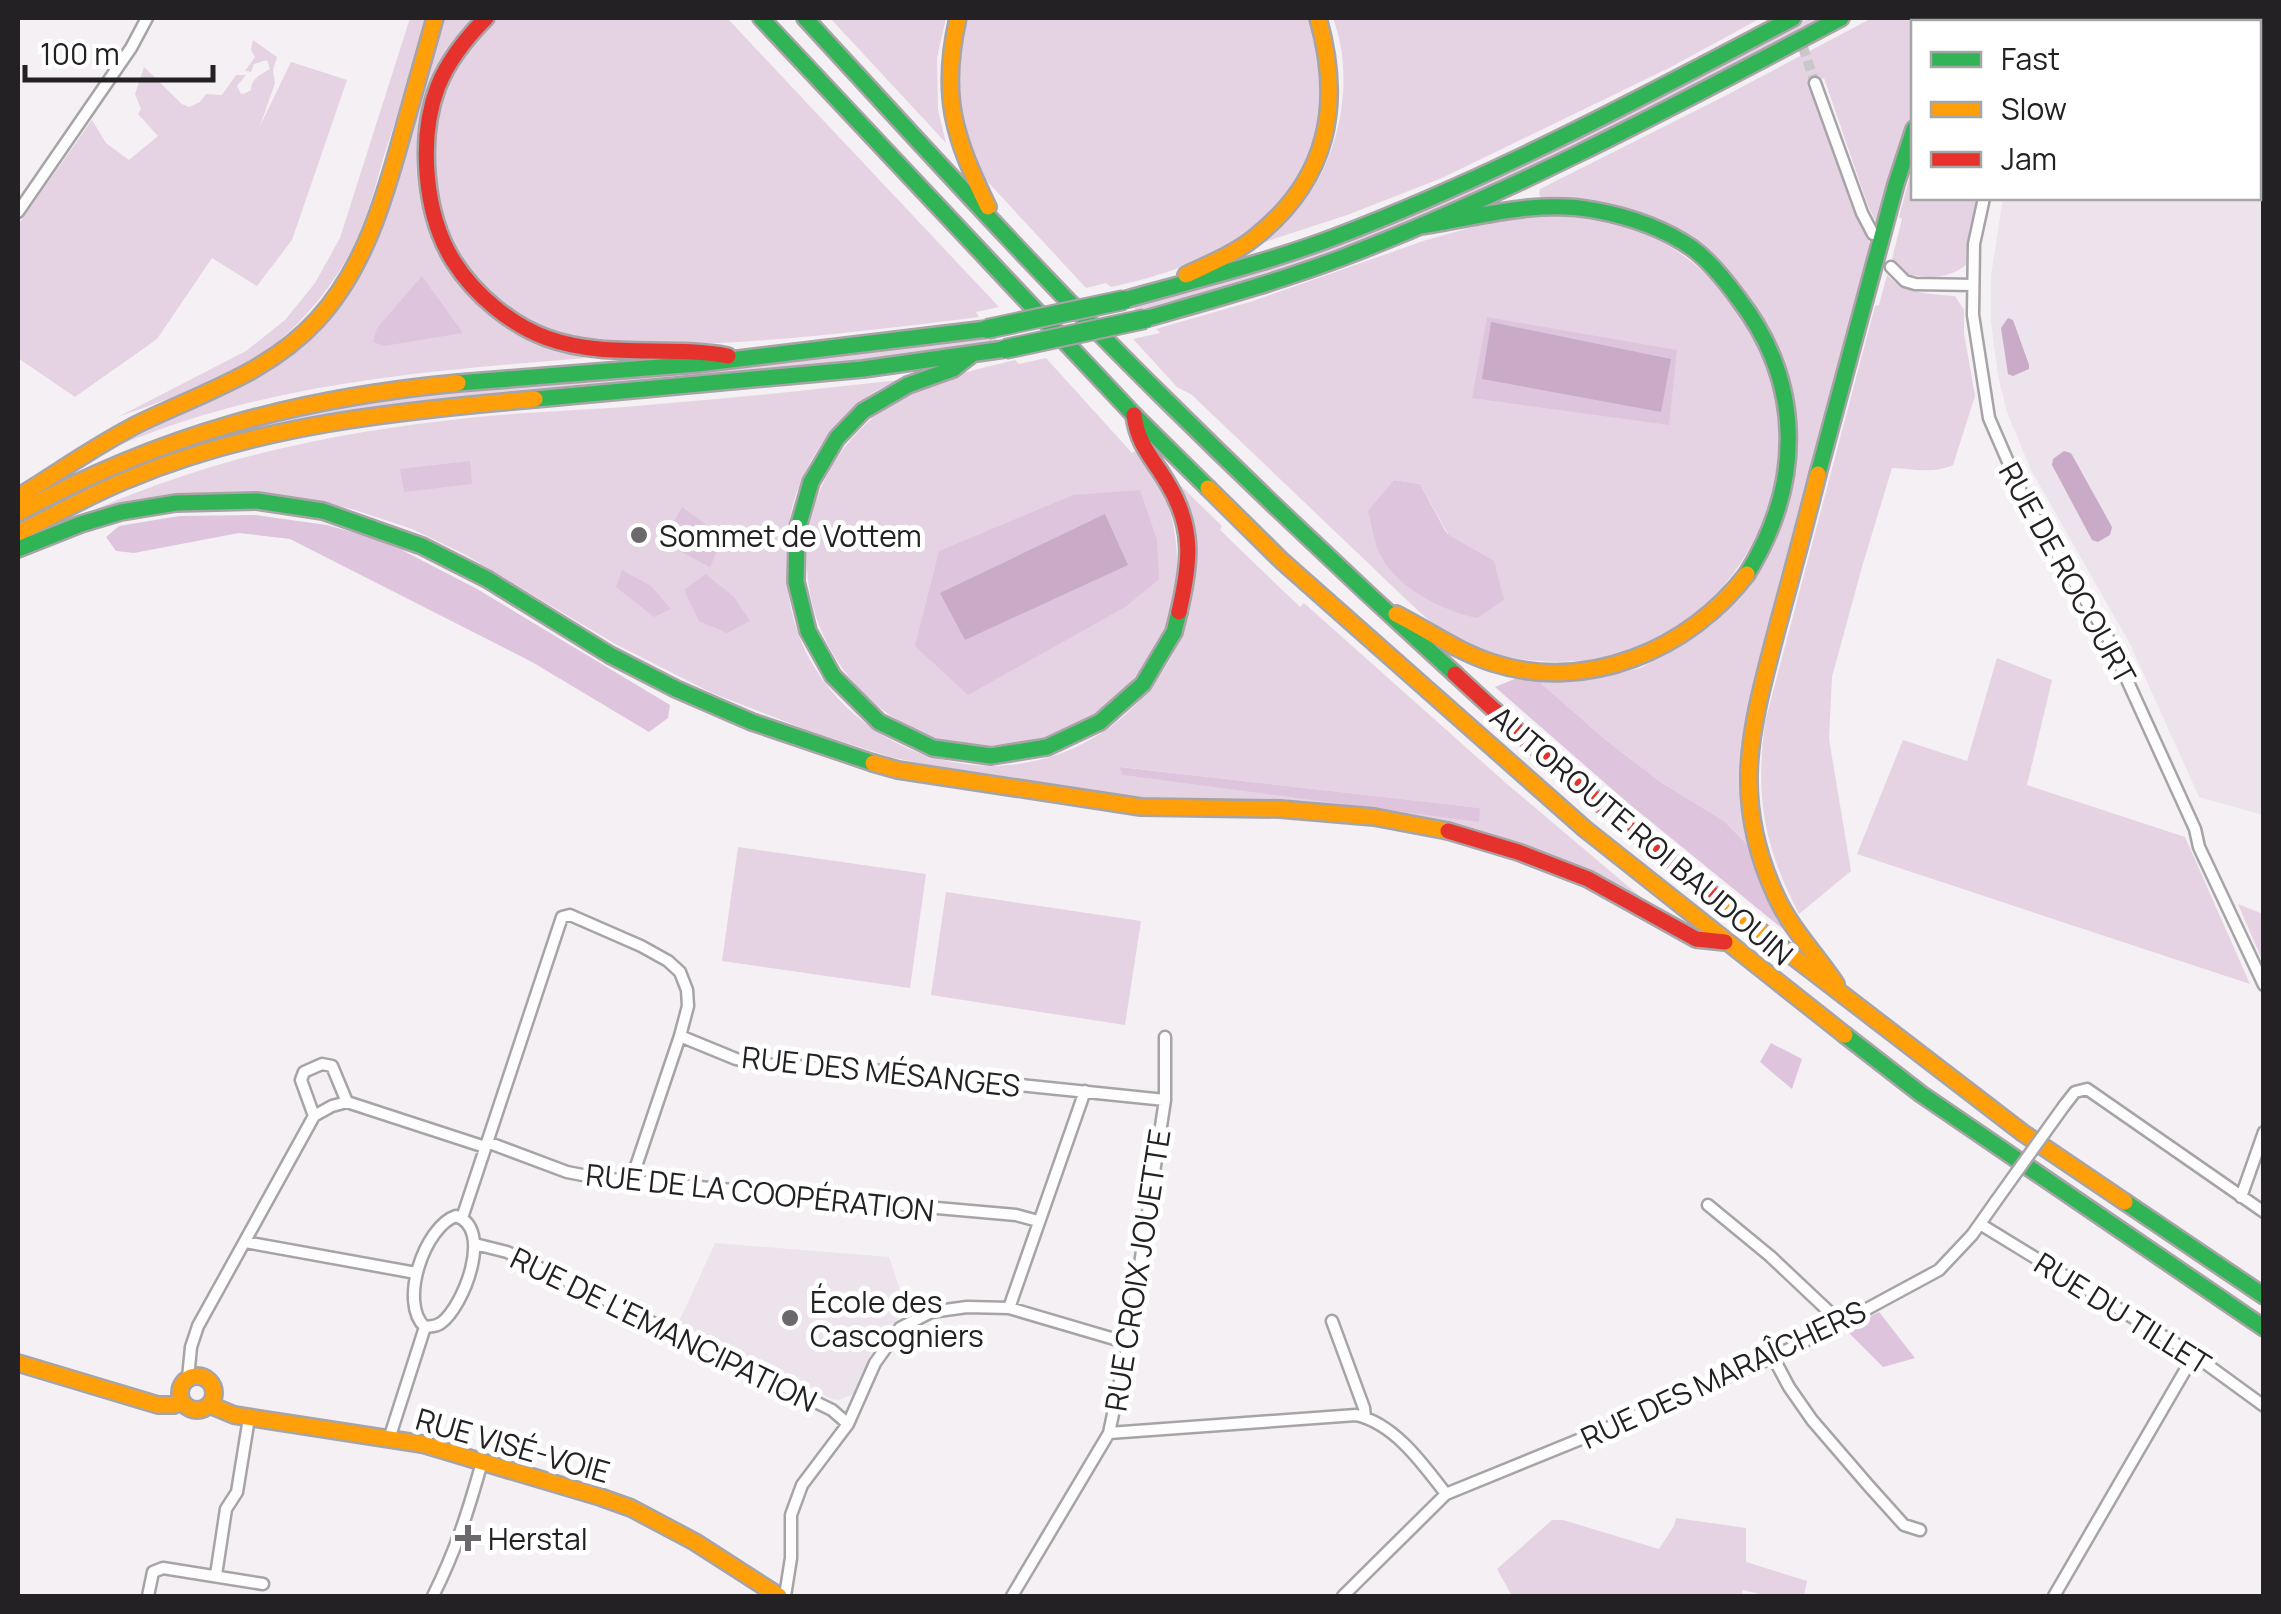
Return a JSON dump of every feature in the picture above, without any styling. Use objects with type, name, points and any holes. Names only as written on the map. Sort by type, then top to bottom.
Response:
[{"type":"main road","points":[[18,497],[138,424],[254,371],[318,319],[364,250],[382,203],[435,18]]},
{"type":"main road","points":[[486,18],[448,64],[428,118],[427,185],[453,260],[482,294],[516,323],[549,338],[578,347],[708,351],[743,360]]},
{"type":"main road","name":"AUTOROUTE ROI BAUDOUIN","points":[[761,18],[1134,414],[1282,560],[1586,829],[1921,1094],[2264,1328]]},
{"type":"main road","points":[[805,18],[1162,396],[1507,722],[1683,872],[2023,1134],[2264,1296]]},
{"type":"main road","points":[[958,18],[947,60],[950,112],[967,164],[998,226]]},
{"type":"main road","points":[[1155,291],[1250,241],[1272,224],[1313,170],[1330,115],[1327,52],[1318,18]]},
{"type":"main road","points":[[18,513],[114,464],[274,411],[403,388],[743,360],[987,328],[1124,300],[1238,269],[1332,238],[1430,198],[1570,134],[1793,18]]},
{"type":"main road","points":[[18,533],[83,499],[160,467],[262,436],[333,421],[971,355],[1145,319],[1338,259],[1420,226],[1576,157],[1842,18]]},
{"type":"main road","points":[[1844,998],[1827,969],[1798,935],[1774,892],[1758,848],[1750,808],[1748,764],[1755,711],[1911,138]]},
{"type":"main road","points":[[1378,604],[1468,655],[1508,668],[1544,673],[1624,663],[1668,645],[1708,618],[1744,580],[1766,543],[1782,504],[1788,468],[1789,424],[1784,387],[1770,343],[1744,301],[1714,267],[1686,244],[1648,225],[1574,206],[1526,207],[1420,226]]},
{"type":"main road","points":[[971,355],[953,369],[878,400],[847,426],[822,459],[806,494],[796,532],[794,574],[802,619],[822,661],[847,695],[877,721],[908,740],[951,754],[1034,752],[1087,730],[1113,713],[1138,690],[1161,658],[1184,603],[1189,565],[1184,522],[1172,489],[1138,438],[1134,414]]},
{"type":"main road","points":[[18,549],[121,512],[176,503],[257,501],[323,511],[422,546],[676,689],[833,751],[898,770],[1108,803],[1280,809],[1374,817],[1447,831],[1518,852],[1588,879],[1696,939],[1725,942]]},
{"type":"main road","name":"RUE VISÉ-VOIE","points":[[18,1363],[158,1405],[182,1401],[196,1410],[210,1405],[249,1418],[422,1444],[562,1485],[630,1508],[695,1542],[782,1596]]},
{"type":"main road","points":[[182,1401],[180,1389],[188,1378],[202,1376],[212,1384],[214,1395],[210,1405]]},
{"type":"street","points":[[18,212],[131,48],[147,18]]},
{"type":"street","points":[[1815,83],[1873,234]]},
{"type":"street","name":"RUE DE ROCOURT","points":[[1984,200],[1974,244],[1973,316],[1989,418],[2025,502],[2107,636],[2264,985]]},
{"type":"street","points":[[1891,267],[1905,281],[1915,284],[1973,285]]},
{"type":"street","points":[[462,1218],[562,918],[570,915],[650,950],[676,967],[683,977],[688,999],[680,1036],[631,1182]]},
{"type":"street","name":"RUE DES MÉSANGES","points":[[680,1036],[757,1064],[884,1071],[1165,1100]]},
{"type":"street","name":"RUE CROIX JOUETTE","points":[[1012,1596],[1109,1433],[1128,1343],[1165,1100],[1165,1037]]},
{"type":"street","points":[[188,1378],[191,1346],[198,1326],[314,1116],[347,1102],[332,1066],[322,1064],[304,1072],[301,1080],[314,1116]]},
{"type":"street","name":"RUE DES MARAÎCHERS","points":[[1343,1596],[1446,1494],[1772,1356],[1939,1270],[1980,1224],[2075,1092],[2087,1090],[2241,1197]]},
{"type":"street","points":[[1009,1308],[1085,1092]]},
{"type":"street","name":"RUE DE LA COOPÉRATION","points":[[347,1102],[580,1176],[1038,1221]]},
{"type":"street","points":[[2264,1132],[2241,1197],[2264,1212]]},
{"type":"street","points":[[1708,1204],[1841,1323]]},
{"type":"street","points":[[449,1218],[462,1218],[474,1230],[471,1269],[442,1322],[425,1327],[415,1308],[416,1273],[442,1225],[449,1218]]},
{"type":"street","name":"RUE DU TILLET","points":[[1980,1224],[2194,1355],[2264,1406]]},
{"type":"street","points":[[246,1242],[416,1273]]},
{"type":"street","name":"RUE DE L'EMANCIPATION","points":[[475,1244],[507,1252],[832,1410],[848,1424]]},
{"type":"street","points":[[782,1596],[791,1558],[791,1516],[802,1485],[848,1424],[875,1363],[900,1328],[930,1312],[967,1307],[1009,1308],[1128,1343]]},
{"type":"street","points":[[1332,1321],[1365,1417]]},
{"type":"street","points":[[389,1438],[425,1327]]},
{"type":"street","points":[[2054,1596],[2194,1355]]},
{"type":"street","points":[[1772,1356],[1812,1420],[1868,1486],[1904,1525],[1920,1530]]},
{"type":"street","points":[[1109,1433],[1356,1415],[1395,1437],[1418,1458],[1446,1494]]},
{"type":"street","points":[[216,1575],[226,1509],[237,1492],[249,1418]]},
{"type":"street","points":[[433,1596],[462,1533],[482,1462]]},
{"type":"street","points":[[148,1596],[151,1578],[158,1569],[264,1584]]},
{"type":"street","points":[[242,1596],[244,1580]]},
{"type":"shaded area","points":[[410,18],[427,18],[366,215],[352,249],[328,288],[298,323],[258,356],[200,386],[118,417],[246,351],[285,320],[315,283],[340,238]]},
{"type":"shaded area","points":[[443,18],[475,18],[438,66],[424,102],[417,140],[417,177],[424,214],[438,249],[458,281],[483,309],[514,333],[586,358],[405,375],[286,394],[227,408],[113,448],[247,381],[350,287]]},
{"type":"shaded area","points":[[498,18],[727,18],[999,307],[976,312],[979,317],[871,330],[643,345],[578,340],[516,313],[479,280],[452,238],[443,214],[433,155],[439,112],[452,78]]},
{"type":"shaded area","points":[[830,18],[946,18],[937,58],[938,110],[946,143]]},
{"type":"shaded area","points":[[969,18],[1315,18],[1325,94],[1315,143],[1299,178],[1277,206],[1220,250],[1149,278],[1086,288],[985,179],[975,160],[962,120],[957,79],[962,38]]},
{"type":"shaded area","points":[[1333,18],[1761,18],[1671,67],[1442,178],[1262,243],[1311,191],[1333,144],[1340,119],[1343,67]]},
{"type":"shaded area","points":[[1809,18],[1824,18],[1583,144],[1434,212],[1250,278],[1137,311],[1131,305],[1240,275],[1708,72]]},
{"type":"shaded area","points":[[1872,18],[1965,18],[1911,20],[1911,120],[1876,222],[1824,78],[1809,85],[1870,243],[1861,277],[1865,280],[1754,693],[1753,850],[1724,821],[1662,783],[1536,679],[1611,675],[1640,668],[1713,624],[1751,583],[1774,545],[1789,505],[1796,462],[1773,340],[1688,241],[1539,195],[1540,189]]},
{"type":"shaded area","points":[[1984,18],[2064,18],[2062,20]]},
{"type":"shaded area","points":[[2263,18],[2263,815],[2199,797],[2130,644],[2031,470],[2007,412],[1998,375],[1991,322],[1991,276],[2003,200],[2261,200],[2261,20],[2094,20]]},
{"type":"shaded area","points":[[253,40],[277,57],[275,83],[260,126],[291,62],[347,80],[292,240],[257,286],[212,258],[157,339],[75,397],[18,358],[18,225],[92,120],[106,143],[129,160],[158,136],[138,114],[141,109],[135,94],[144,67],[189,107],[206,94],[222,95],[236,75],[246,75],[237,86],[241,94],[246,93],[254,80],[270,69],[267,60],[254,64],[251,72],[245,71],[255,57],[251,50]]},
{"type":"shaded area","points":[[1911,172],[1911,200],[1977,200],[1966,265],[1945,275],[1908,275],[1892,259],[1902,219],[1899,217]]},
{"type":"shaded area","points":[[1561,216],[1617,225],[1660,241],[1688,259],[1722,290],[1748,325],[1766,362],[1776,402],[1779,442],[1774,483],[1762,522],[1743,559],[1717,593],[1688,620],[1636,648],[1597,659],[1560,662],[1509,657],[1477,648],[1441,630],[1192,395],[1177,387],[1133,339],[1426,240],[1484,224]],"holes":[[[1394,480],[1420,484],[1448,534]]]},
{"type":"shaded area","points":[[1887,275],[1910,289],[1955,296],[1964,310],[1975,396],[1953,465],[1930,470],[1892,468],[1832,677],[1829,739],[1851,871],[1799,914],[1778,866],[1765,821],[1761,775],[1765,722],[1875,306],[1879,305]]},
{"type":"shaded area","points":[[422,276],[463,333],[384,346],[373,342],[377,328]]},
{"type":"shaded area","points":[[1487,317],[1677,350],[1669,425],[1472,398]]},
{"type":"shaded area","points":[[2008,318],[2013,320],[2029,365],[2029,369],[2013,376],[2008,374],[2001,328]]},
{"type":"shaded area","points":[[1491,322],[1671,359],[1661,412],[1482,379]]},
{"type":"shaded area","points":[[993,335],[998,341],[863,361],[478,395],[331,414],[120,474],[18,525],[18,518],[117,469],[258,421],[402,395]]},
{"type":"shaded area","points":[[1046,358],[1132,453],[1137,450],[1161,488],[1172,519],[1177,555],[1172,609],[1159,642],[1133,679],[1118,696],[1082,723],[1040,740],[1017,744],[980,746],[945,741],[890,715],[843,668],[822,633],[810,595],[807,556],[811,518],[825,480],[846,446],[892,404],[925,386],[960,374],[1015,360],[1019,364]]},
{"type":"shaded area","points":[[899,380],[877,390],[850,411],[823,443],[795,498],[786,554],[792,614],[808,656],[835,695],[870,727],[909,749],[952,762],[997,766],[1042,759],[1085,742],[1125,715],[1165,668],[1181,630],[1192,537],[1181,486],[1222,526],[1220,530],[1300,607],[1304,603],[1649,904],[1409,818],[1144,802],[1016,783],[890,757],[712,693],[617,645],[464,554],[412,529],[355,510],[255,492],[203,493],[96,509],[236,460],[378,430],[477,417],[688,402]],"holes":[[[1121,767],[1479,808],[1479,821],[1123,775]]]},
{"type":"shaded area","points":[[2064,451],[2071,453],[2112,527],[2110,535],[2098,542],[2092,540],[2052,465],[2053,459]]},
{"type":"shaded area","points":[[470,461],[472,484],[404,492],[400,469]]},
{"type":"shaded area","points":[[1394,480],[1420,484],[1447,534],[1494,561],[1504,600],[1477,618],[1436,604],[1409,588],[1388,568],[1368,511]]},
{"type":"shaded area","points":[[1140,490],[1157,540],[1159,579],[1127,606],[968,695],[915,646],[939,551],[1073,495]]},
{"type":"shaded area","points":[[682,507],[718,533],[719,547],[710,567],[679,551],[671,526]]},
{"type":"shaded area","points":[[1105,514],[1128,565],[965,640],[940,593]]},
{"type":"shaded area","points":[[255,515],[327,525],[400,549],[477,589],[670,705],[668,718],[649,732],[532,662],[290,539],[239,533],[134,553],[116,551],[106,537],[119,526],[179,516]]},
{"type":"shaded area","points":[[622,570],[651,586],[671,609],[654,617],[616,587]]},
{"type":"shaded area","points":[[706,574],[734,597],[750,621],[727,633],[699,621],[684,590]]},
{"type":"shaded area","points":[[1997,658],[2052,680],[2027,785],[2185,837],[2250,984],[1857,854],[1903,740],[1967,761]]},
{"type":"shaded area","points":[[1517,678],[1536,679],[1662,783],[1724,821],[1753,850],[1784,930],[1628,803],[1495,687]]},
{"type":"shaded area","points":[[1120,767],[1480,808],[1479,822],[1122,775]]},
{"type":"shaded area","points":[[738,847],[926,874],[910,988],[722,961]]},
{"type":"shaded area","points":[[946,892],[1141,921],[1125,1025],[931,995]]},
{"type":"shaded area","points":[[2238,904],[2263,914],[2263,962]]},
{"type":"shaded area","points":[[1771,1043],[1802,1059],[1792,1089],[1760,1062]]},
{"type":"shaded area","name":"École des Cascogniers","points":[[715,1243],[889,1257],[907,1311],[876,1339],[856,1393],[832,1399],[678,1324]]},
{"type":"shaded area","points":[[1879,1312],[1915,1358],[1883,1367],[1844,1328]]},
{"type":"shaded area","points":[[1676,1518],[1746,1528],[1746,1562],[1807,1581],[1804,1596],[1767,1596],[1743,1590],[1741,1596],[1512,1596],[1497,1569],[1552,1520],[1659,1549]]},
{"type":"tunnel","points":[[1793,18],[1815,83]]},
{"type":"traffic: fast","points":[[761,18],[1134,415],[1208,488]]},
{"type":"traffic: fast","points":[[805,18],[1118,352],[1455,674]]},
{"type":"traffic: fast","points":[[1124,300],[1283,255],[1394,214],[1567,135],[1793,18]]},
{"type":"traffic: fast","points":[[1145,319],[1317,267],[1469,205],[1595,146],[1841,18]]},
{"type":"traffic: fast","points":[[1818,474],[1911,138]]},
{"type":"traffic: fast","points":[[1420,226],[1528,208],[1571,207],[1632,219],[1657,229],[1692,248],[1711,265],[1760,331],[1785,399],[1786,470],[1765,540],[1747,574]]},
{"type":"traffic: fast","points":[[987,329],[1124,300]]},
{"type":"traffic: fast","points":[[1005,349],[1145,319]]},
{"type":"traffic: fast","points":[[458,383],[697,364],[987,329]]},
{"type":"traffic: fast","points":[[535,399],[863,369],[1005,349]]},
{"type":"traffic: fast","points":[[971,355],[953,369],[908,385],[863,411],[837,438],[811,482],[797,531],[796,582],[808,631],[833,676],[879,722],[933,748],[991,756],[1047,747],[1100,722],[1143,684],[1174,632],[1179,612]]},
{"type":"traffic: fast","points":[[18,549],[121,512],[176,503],[257,501],[323,511],[422,546],[487,579],[610,655],[676,689],[752,722],[873,763]]},
{"type":"traffic: fast","points":[[1845,1035],[1921,1094],[2264,1328]]},
{"type":"traffic: fast","points":[[2125,1202],[2264,1296]]},
{"type":"traffic: slow","points":[[18,497],[126,430],[256,368],[317,320],[348,279],[370,233],[388,184],[435,18]]},
{"type":"traffic: slow","points":[[958,18],[950,71],[954,115],[966,159],[988,207]]},
{"type":"traffic: slow","points":[[1186,275],[1254,238],[1299,192],[1313,166],[1328,111],[1329,81],[1318,18]]},
{"type":"traffic: slow","points":[[18,513],[124,462],[231,424],[341,399],[458,383]]},
{"type":"traffic: slow","points":[[18,533],[115,485],[227,445],[380,415],[535,399]]},
{"type":"traffic: slow","points":[[1818,474],[1759,699],[1749,794],[1753,826],[1776,896],[1836,984]]},
{"type":"traffic: slow","points":[[1208,488],[1282,561],[1585,829],[1845,1035]]},
{"type":"traffic: slow","points":[[1396,614],[1493,663],[1529,671],[1564,672],[1599,668],[1666,643],[1696,624],[1747,574]]},
{"type":"traffic: slow","points":[[873,763],[1141,807],[1280,809],[1374,817],[1448,831]]},
{"type":"traffic: slow","points":[[1717,898],[2023,1133],[2125,1202]]},
{"type":"traffic: slow","points":[[18,1363],[158,1405],[182,1401]]},
{"type":"traffic: slow","points":[[197,1376],[209,1381],[214,1393],[209,1405],[197,1410],[185,1405],[180,1393],[185,1381],[197,1376]]},
{"type":"traffic: slow","points":[[210,1405],[234,1415],[422,1444],[600,1497],[631,1508],[695,1542],[779,1596]]},
{"type":"traffic: jam","points":[[486,18],[442,76],[428,129],[430,199],[454,262],[483,297],[507,317],[547,338],[591,348],[728,356]]},
{"type":"traffic: jam","points":[[1134,415],[1143,444],[1183,516],[1188,547],[1179,612]]},
{"type":"traffic: jam","points":[[1455,674],[1583,789],[1717,898]]},
{"type":"traffic: jam","points":[[1448,831],[1588,879],[1696,939],[1725,942]]},
{"type":"place","name":"Sommet de Vottem","points":[[639,535]]},
{"type":"place","name":"École des Cascogniers","points":[[790,1318]]},
{"type":"place","name":"Herstal","points":[[468,1538]]}]
